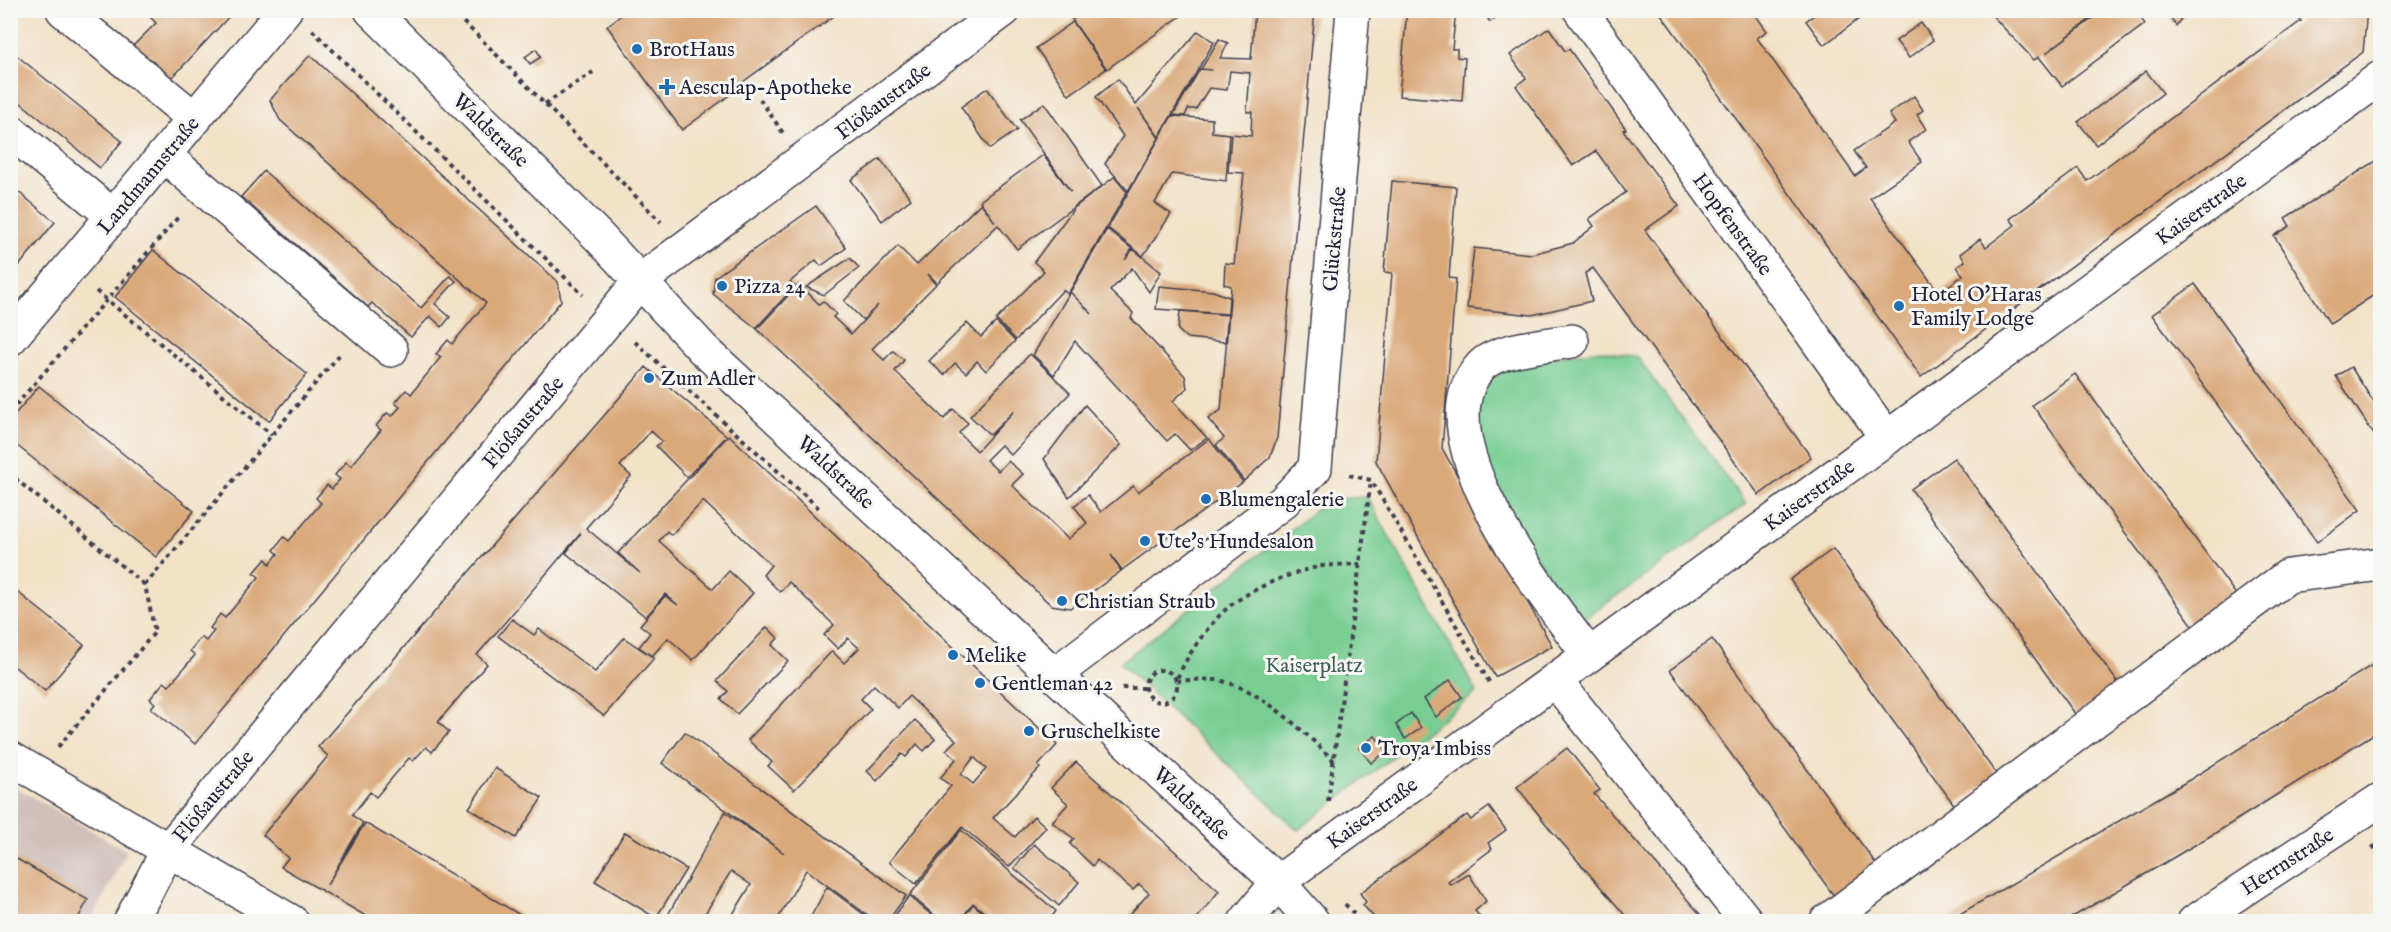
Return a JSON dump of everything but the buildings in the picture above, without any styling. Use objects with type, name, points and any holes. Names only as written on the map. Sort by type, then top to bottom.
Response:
[{"type":"street","points":[[63,10],[195,119]]},
{"type":"street","name":"Waldstraße","points":[[371,10],[599,237],[703,349],[1278,882],[1313,921]]},
{"type":"street","name":"Flößaustraße","points":[[130,921],[168,850],[640,281],[1004,10]]},
{"type":"street","name":"Glückstraße","points":[[1315,468],[1353,10]]},
{"type":"street","name":"Hopfenstraße","points":[[1580,10],[1887,438]]},
{"type":"street","name":"Landmannstraße","points":[[10,339],[195,119],[297,19]]},
{"type":"street","name":"Kaiserstraße","points":[[1245,921],[1278,882],[2380,78]]},
{"type":"street","points":[[10,131],[113,216]]},
{"type":"street","points":[[164,155],[391,350]]},
{"type":"street","points":[[1572,341],[1517,349],[1482,364],[1467,387],[1463,416],[1467,445],[1477,479],[1502,529],[1528,573],[1589,655]]},
{"type":"street","points":[[1055,674],[1283,502],[1315,468]]},
{"type":"street","points":[[1826,921],[2288,576],[2373,565]]},
{"type":"street","points":[[1555,680],[1747,921]]},
{"type":"street","points":[[24,765],[292,921]]},
{"type":"street","name":"Herrnstraße","points":[[2194,921],[2380,800]]},
{"type":"path","points":[[450,10],[637,200],[660,220]]},
{"type":"path","points":[[297,19],[586,297]]},
{"type":"path","points":[[545,104],[593,72]]},
{"type":"path","points":[[760,99],[770,114]]},
{"type":"path","points":[[10,412],[202,189]]},
{"type":"path","points":[[69,268],[272,435]]},
{"type":"path","points":[[145,585],[364,327]]},
{"type":"path","points":[[1315,468],[1371,480],[1508,714]]},
{"type":"path","points":[[10,471],[18,481],[145,585],[155,632],[24,765]]},
{"type":"path","points":[[1322,850],[1371,480]]},
{"type":"path","points":[[1176,681],[1169,672],[1160,670],[1148,678],[1146,687],[1153,700],[1164,701],[1173,696],[1183,664],[1222,612],[1235,603],[1284,577],[1319,566],[1360,564]]},
{"type":"path","points":[[1176,681],[1222,681],[1239,688],[1298,727],[1334,761]]},
{"type":"path","points":[[1114,688],[1146,687]]},
{"type":"shaded area","points":[[10,784],[127,851],[91,921],[11,921]]},
{"type":"green space","points":[[1598,350],[1637,357],[1746,504],[1580,622],[1529,547],[1477,454],[1472,393],[1515,363]]},
{"type":"green space","name":"Kaiserplatz","points":[[1367,497],[1477,692],[1298,830],[1120,663],[1330,499]]},
{"type":"place","name":"BrotHaus","points":[[637,49]]},
{"type":"place","name":"Aesculap-Apotheke","points":[[667,87]]},
{"type":"place","name":"Pizza 24","points":[[722,286]]},
{"type":"place","name":"Hotel O'Haras Family Lodge","points":[[1899,306]]},
{"type":"place","name":"Zum Adler","points":[[649,378]]},
{"type":"place","name":"Blumengalerie","points":[[1206,499]]},
{"type":"place","name":"Ute's Hundesalon","points":[[1145,541]]},
{"type":"place","name":"Christian Straub","points":[[1062,601]]},
{"type":"place","name":"Melike","points":[[953,655]]},
{"type":"place","name":"Gentleman 42","points":[[980,683]]},
{"type":"place","name":"Gruschelkiste","points":[[1029,731]]},
{"type":"place","name":"Troya Imbiss","points":[[1366,748]]}]
